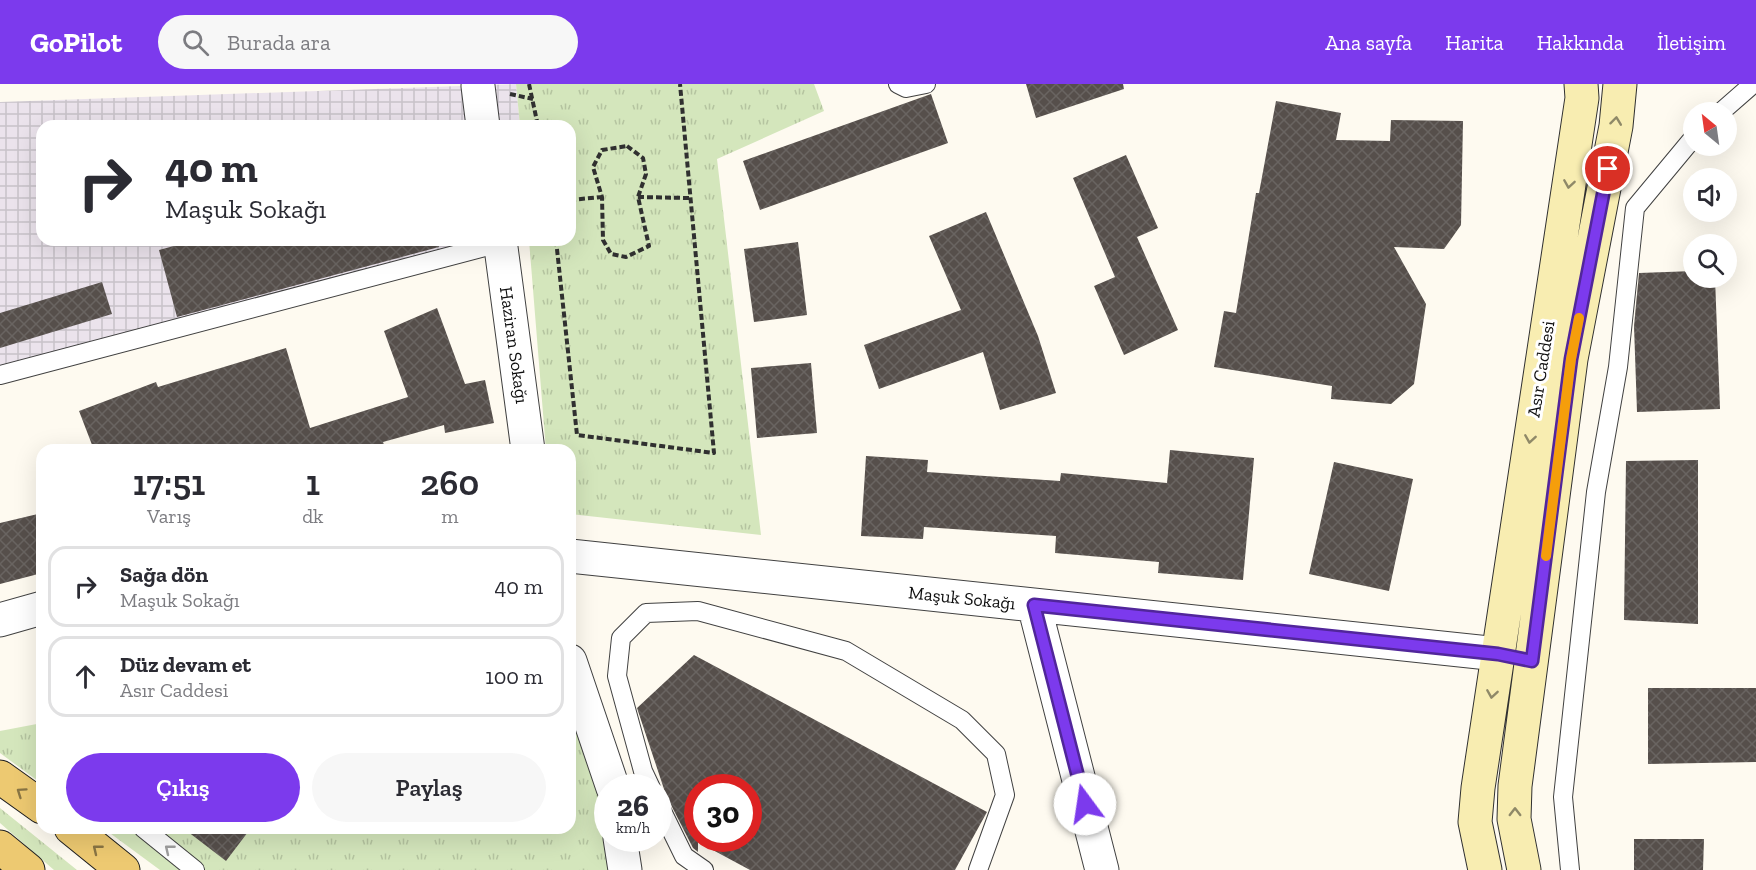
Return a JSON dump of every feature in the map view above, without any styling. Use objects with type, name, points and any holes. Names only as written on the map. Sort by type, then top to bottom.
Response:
[{"type":"main road","points":[[0,777],[36,803]]},
{"type":"main road","points":[[78,834],[123,870]]},
{"type":"main road","points":[[0,847],[28,870]]},
{"type":"street","name":"Asır Caddesi","points":[[1485,870],[1475,822],[1580,109],[1581,84]]},
{"type":"street","name":"Asır Caddesi","points":[[1524,870],[1514,819],[1515,786],[1571,359],[1616,126],[1620,84]]},
{"type":"street","points":[[478,86],[482,120]]},
{"type":"street","name":"Haziran Sokağı","points":[[501,246],[527,444]]},
{"type":"street","name":"Maşuk Sokağı","points":[[576,557],[1498,654]]},
{"type":"street","points":[[1034,605],[1102,870]]},
{"type":"street","points":[[0,620],[36,610]]},
{"type":"street","points":[[1498,654],[1532,661]]},
{"type":"street","points":[[576,679],[608,774]]},
{"type":"street","points":[[622,852],[625,870]]},
{"type":"lane","points":[[898,84],[906,88],[926,84]]},
{"type":"lane","points":[[1733,102],[1754,84]]},
{"type":"lane","points":[[1570,870],[1563,797],[1596,492],[1618,367],[1635,208],[1683,150]]},
{"type":"lane","points":[[0,375],[485,246]]},
{"type":"lane","points":[[644,774],[617,676],[621,638],[646,613],[698,611],[846,651],[962,720],[996,754],[1005,795],[978,870]]},
{"type":"lane","points":[[672,832],[684,856],[704,870]]},
{"type":"lane","points":[[150,834],[195,870]]},
{"type":"path","points":[[529,84],[537,120]]},
{"type":"path","points":[[557,246],[577,435],[714,453],[680,84]]},
{"type":"path","points":[[627,146],[643,158],[646,174],[639,197],[649,246],[626,257],[611,254],[603,240],[602,196],[593,167],[602,150],[627,146]]},
{"type":"path","points":[[576,199],[602,196]]},
{"type":"path","points":[[639,197],[689,198]]},
{"type":"shaded area","points":[[516,84],[519,120],[36,120],[36,246],[504,246],[0,375],[0,102]]},
{"type":"green space","points":[[516,84],[814,84],[824,111],[717,159],[761,535],[576,515],[576,444],[546,444],[529,246],[576,246],[576,120],[519,120]]},
{"type":"green space","points":[[576,716],[595,774],[594,852],[617,852],[628,870],[160,870],[111,834],[576,834]]},
{"type":"green space","points":[[36,724],[36,780],[0,753],[0,731]]},
{"type":"green space","points":[[0,808],[77,870],[54,870],[0,823]]},
{"type":"building","points":[[1026,84],[1123,84],[1124,89],[1036,118]]},
{"type":"building","points":[[931,94],[948,143],[760,210],[743,161]]},
{"type":"building","points":[[1276,101],[1341,113],[1336,140],[1390,141],[1391,120],[1463,121],[1461,225],[1444,249],[1394,247],[1426,304],[1414,384],[1391,404],[1331,399],[1332,386],[1214,367],[1224,311],[1236,313],[1256,193],[1259,193]]},
{"type":"building","points":[[1126,155],[1158,228],[1137,237],[1178,330],[1124,355],[1094,286],[1115,277],[1073,178]]},
{"type":"building","points":[[986,212],[1038,336],[1056,393],[1000,410],[983,352],[879,389],[864,345],[961,310],[929,236]]},
{"type":"building","points":[[798,242],[807,315],[754,322],[744,249]]},
{"type":"building","points":[[174,246],[439,247],[177,317],[159,250]]},
{"type":"building","points":[[1683,271],[1683,288],[1715,288],[1720,409],[1637,412],[1634,326],[1639,273]]},
{"type":"building","points":[[102,282],[112,314],[0,348],[0,313]]},
{"type":"building","points":[[437,308],[465,384],[485,380],[494,423],[445,433],[444,425],[383,442],[384,444],[92,444],[79,411],[156,382],[158,387],[286,348],[310,428],[408,397],[384,331]]},
{"type":"building","points":[[811,363],[817,433],[757,438],[751,368]]},
{"type":"building","points":[[1170,450],[1254,458],[1243,580],[1158,573],[1159,562],[1055,553],[1056,536],[924,527],[923,539],[861,536],[866,456],[928,460],[927,472],[1060,481],[1061,473],[1167,483]]},
{"type":"building","points":[[1698,460],[1698,624],[1624,620],[1626,461]]},
{"type":"building","points":[[1334,462],[1413,479],[1389,591],[1309,574]]},
{"type":"building","points":[[36,514],[36,575],[0,584],[0,523]]},
{"type":"building","points":[[694,655],[987,812],[955,870],[750,870],[717,852],[762,852],[762,774],[684,774],[684,830],[672,807],[672,774],[659,774],[637,708]]},
{"type":"building","points":[[1648,688],[1756,688],[1756,762],[1648,764]]},
{"type":"building","points":[[191,834],[246,834],[226,861]]},
{"type":"building","points":[[1634,839],[1704,839],[1703,870],[1634,870]]},
{"type":"slow traffic","points":[[1546,556],[1571,359],[1579,318]]},
{"type":"route","points":[[1085,804],[1034,605],[1498,654],[1532,661],[1571,359],[1608,169]]}]
